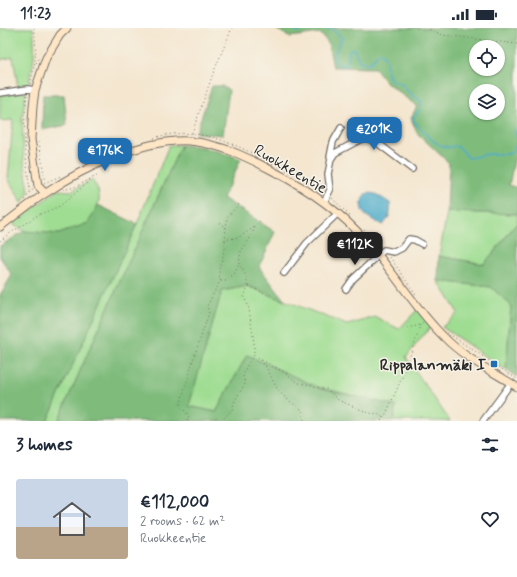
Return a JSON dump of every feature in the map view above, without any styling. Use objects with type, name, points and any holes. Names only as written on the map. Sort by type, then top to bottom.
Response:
[{"type":"street","points":[[45,193],[41,183],[31,139],[35,90],[46,58],[60,35],[67,28]]},
{"type":"street","points":[[0,93],[28,89],[35,90]]},
{"type":"street","points":[[324,202],[330,190],[328,174],[333,142],[341,128]]},
{"type":"street","points":[[331,159],[335,153],[365,137],[380,144],[412,169]]},
{"type":"street","name":"Ruokkeentie","points":[[0,227],[45,193],[57,186],[95,166],[133,150],[162,142],[190,141],[221,147],[250,159],[300,185],[338,213],[381,252],[427,319],[452,345],[475,361],[515,383]]},
{"type":"street","points":[[284,273],[307,243],[338,213]]},
{"type":"street","points":[[346,289],[353,279],[381,252],[394,252],[402,248],[409,240],[415,240],[422,244]]},
{"type":"street","points":[[483,421],[515,383]]},
{"type":"path","points":[[34,28],[36,45],[35,64]]},
{"type":"path","points":[[191,133],[232,28]]},
{"type":"path","points":[[426,28],[443,35],[517,44]]},
{"type":"path","points":[[152,139],[191,133],[213,137],[235,144],[304,180],[328,195],[353,219]]},
{"type":"path","points":[[39,142],[41,183]]},
{"type":"path","points":[[0,241],[38,215],[60,206],[95,174]]},
{"type":"path","points":[[30,192],[41,183],[65,175]]},
{"type":"path","points":[[57,186],[61,189],[68,190],[97,176]]},
{"type":"path","points":[[187,421],[189,416],[180,405],[209,313],[207,306],[220,281],[219,268],[223,257],[228,217],[239,204]]},
{"type":"path","points":[[216,220],[226,228]]},
{"type":"path","points":[[225,240],[239,238],[255,227],[261,220]]},
{"type":"path","points":[[220,281],[226,281],[235,273],[239,264],[241,251],[249,240],[255,227]]},
{"type":"path","points":[[364,229],[417,296]]},
{"type":"path","points":[[221,421],[232,410],[235,400],[244,384],[243,376],[246,367],[254,355],[254,343],[249,309],[244,297],[248,286],[245,274],[239,264]]},
{"type":"path","points":[[248,286],[264,293]]},
{"type":"path","points":[[381,421],[404,373],[421,325],[427,319]]},
{"type":"path","points":[[407,328],[421,325]]},
{"type":"path","points":[[448,333],[515,383]]},
{"type":"path","points":[[254,355],[282,371],[299,383],[313,385],[315,388],[327,389],[338,400],[369,413],[378,414],[383,418]]},
{"type":"path","points":[[258,358],[267,368],[276,387],[285,398],[302,410],[304,421]]},
{"type":"green space","points":[[0,28],[33,28],[34,58],[27,87],[18,88],[13,57],[0,60]]},
{"type":"green space","points":[[274,28],[517,28],[517,147],[509,185],[517,188],[517,214],[447,212],[449,163],[417,133],[411,118],[417,106],[385,82],[375,68],[333,67],[328,43],[320,33],[290,37]]},
{"type":"green space","points":[[212,86],[222,86],[229,90],[223,135],[196,133]]},
{"type":"green space","points":[[26,92],[22,119],[24,161],[29,192],[22,203],[8,179],[13,120],[0,121],[0,95]]},
{"type":"green space","points":[[43,95],[64,95],[67,125],[42,130]]},
{"type":"green space","points":[[169,145],[181,145],[58,421],[47,421],[137,224]]},
{"type":"green space","points":[[181,145],[189,145],[219,151],[241,159],[223,198],[275,232],[259,267],[285,301],[248,286],[222,291],[189,406],[216,412],[247,355],[317,387],[396,406],[393,421],[58,421]]},
{"type":"green space","points":[[92,180],[98,192],[99,202],[89,223],[59,234],[24,231],[12,224],[58,190],[71,191]]},
{"type":"green space","points":[[98,205],[137,224],[47,421],[0,421],[0,295],[12,275],[0,257],[0,246],[24,231],[59,234],[88,223]]},
{"type":"green space","points":[[447,212],[517,214],[517,223],[484,264],[439,256]]},
{"type":"green space","points":[[517,223],[517,377],[506,370],[511,305],[491,287],[438,281],[439,256],[484,264]]},
{"type":"green space","points":[[438,281],[491,287],[511,305],[506,370],[442,327],[458,313]]},
{"type":"green space","points":[[248,286],[347,325],[376,317],[399,329],[418,309],[431,326],[406,357],[450,421],[393,421],[396,406],[317,387],[247,355],[216,412],[188,406],[222,291]]},
{"type":"water","points":[[365,194],[376,194],[390,203],[387,221],[382,225],[367,217],[362,210],[361,206]]},
{"type":"waterway","points":[[295,28],[296,31],[299,32],[306,28]]},
{"type":"waterway","points":[[324,28],[332,29],[342,38],[334,57],[338,64],[343,66],[347,65],[349,51],[351,49],[354,49],[359,61],[369,64],[379,52],[383,54],[390,78],[394,82],[403,85],[409,93],[421,101],[420,109],[413,119],[414,121],[424,133],[441,146],[458,147],[469,158],[489,154],[511,153],[517,143]]},
{"type":"waterway","points":[[517,128],[515,130],[517,138]]},
{"type":"place","name":"Rippalanmäki I","points":[[494,364]]}]
